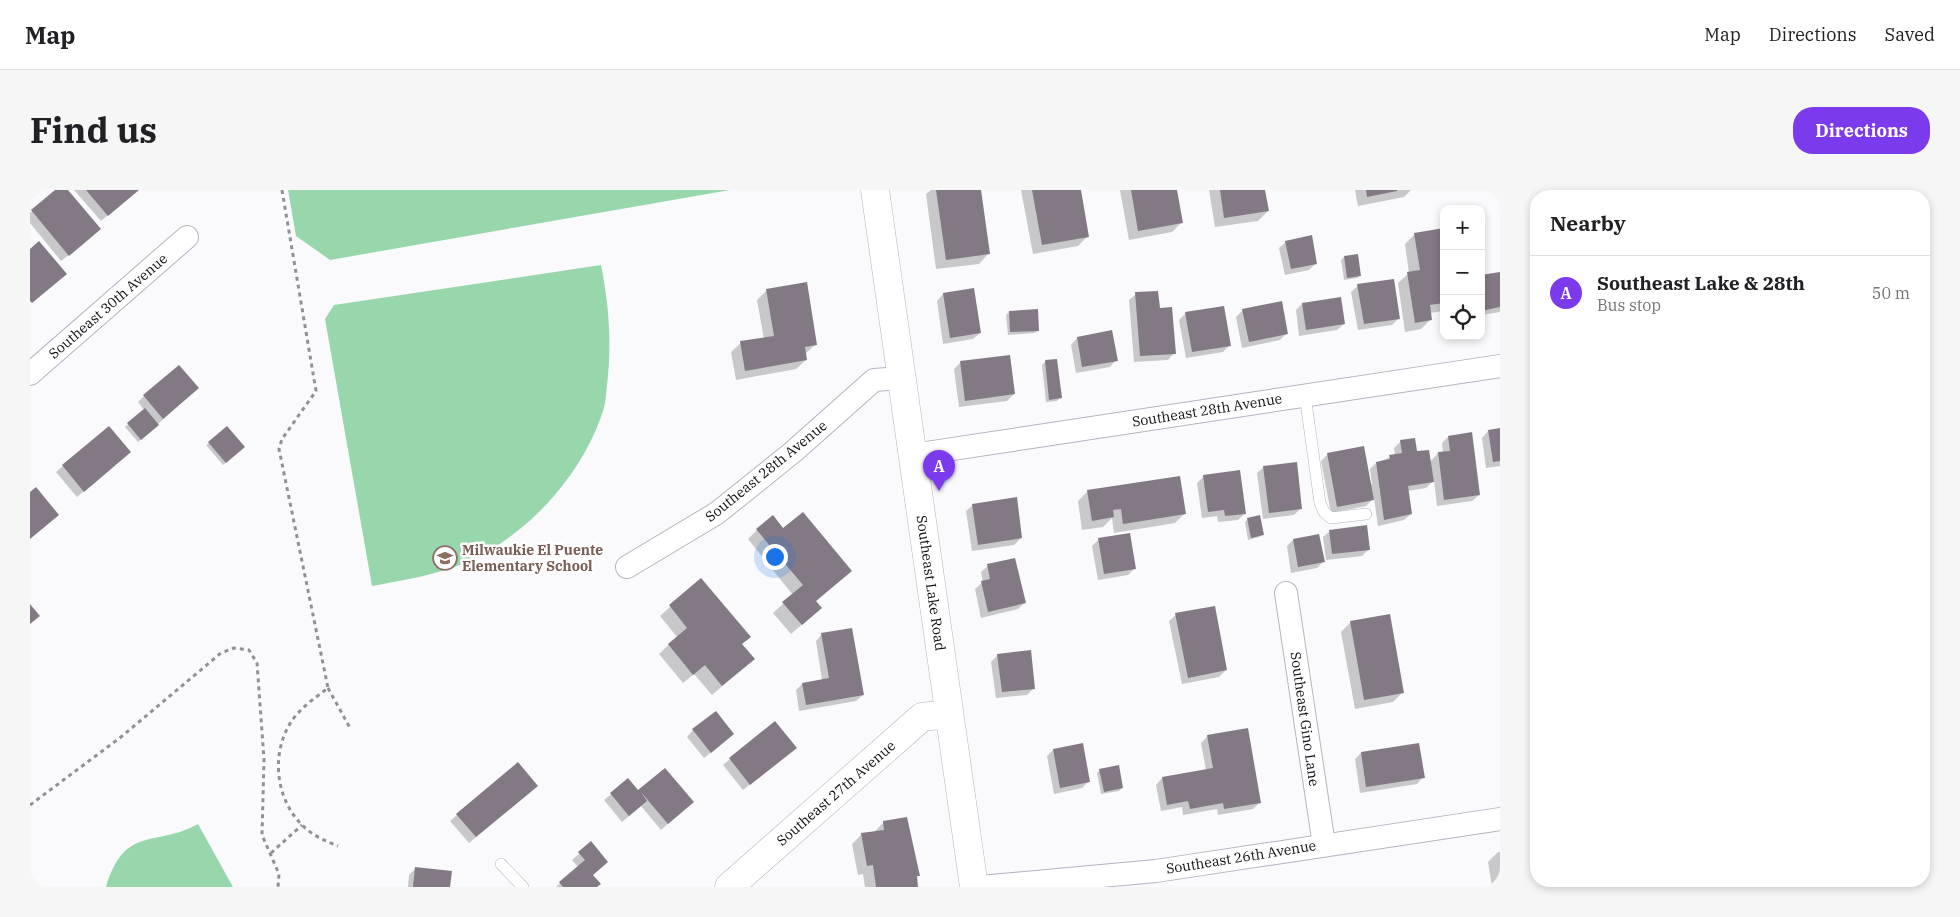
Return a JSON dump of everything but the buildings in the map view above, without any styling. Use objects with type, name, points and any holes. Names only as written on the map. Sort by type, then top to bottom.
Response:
[{"type":"street","name":"Southeast Lake Road","points":[[875,190],[974,887]]},
{"type":"street","name":"Southeast 30th Avenue","points":[[30,374],[187,237]]},
{"type":"street","name":"Southeast 28th Avenue","points":[[913,455],[1500,366]]},
{"type":"street","name":"Southeast 28th Avenue","points":[[627,568],[717,514],[793,452],[874,380],[902,378]]},
{"type":"street","name":"Southeast Gino Lane","points":[[1286,593],[1324,845]]},
{"type":"street","name":"Southeast 27th Avenue","points":[[730,887],[922,717],[948,714]]},
{"type":"street","name":"Southeast 26th Avenue","points":[[982,887],[1156,871],[1500,819]]},
{"type":"lane","points":[[1306,395],[1320,503],[1324,512],[1331,518],[1366,514]]},
{"type":"lane","points":[[501,864],[523,887]]},
{"type":"path","points":[[282,190],[316,391],[282,439],[279,449],[328,688],[350,728]]},
{"type":"path","points":[[30,805],[121,737],[221,653],[234,648],[249,650],[257,662],[264,759],[262,835],[280,874],[278,887]]},
{"type":"path","points":[[328,688],[306,704],[292,720],[281,740],[278,770],[285,802],[302,825],[320,839],[338,846]]},
{"type":"path","points":[[271,854],[302,825]]},
{"type":"green space","points":[[288,190],[730,190],[330,260],[296,236]]},
{"type":"green space","points":[[601,265],[608,310],[609,340],[609,370],[605,401],[594,434],[583,456],[569,477],[535,516],[495,547],[474,559],[436,573],[372,586],[325,319],[334,305]]},
{"type":"green space","points":[[198,824],[233,887],[106,887],[114,867],[122,854],[132,846],[143,841],[182,831]]},
{"type":"place","name":"Southeast Lake & 28th","points":[[939,491]]},
{"type":"place","name":"Milwaukie El Puente Elementary School","points":[[445,558]]}]
